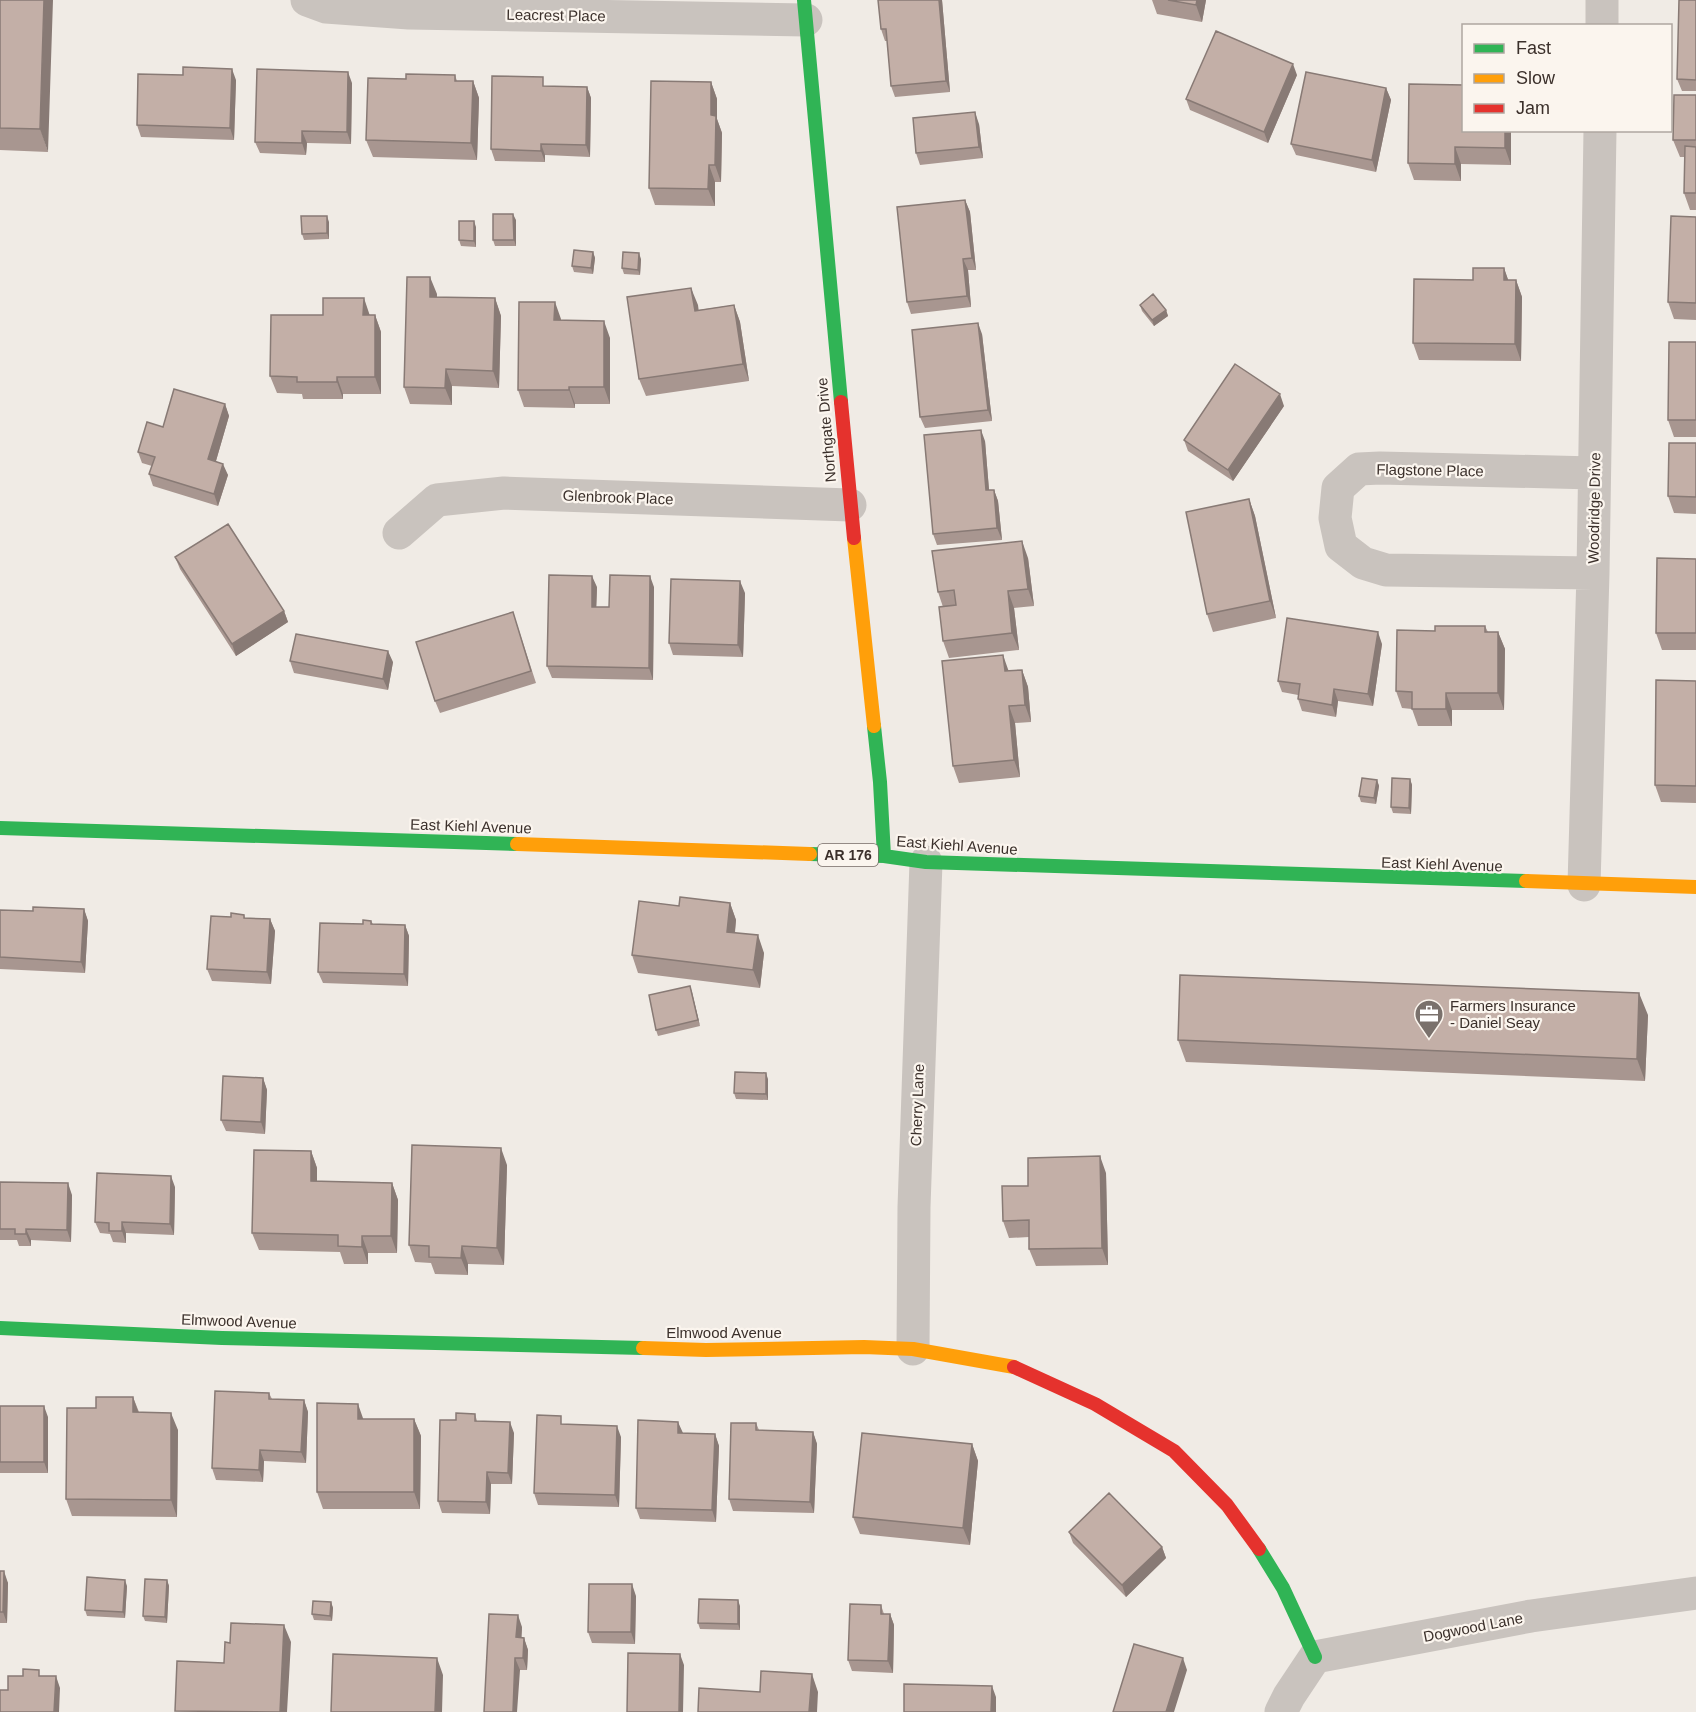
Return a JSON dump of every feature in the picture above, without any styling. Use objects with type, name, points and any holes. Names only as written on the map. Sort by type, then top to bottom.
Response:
[{"type":"street","name":"Leacrest Place","points":[[308,0],[326,7],[409,13],[805,10]]},
{"type":"street","points":[[1602,0],[1602,24]]},
{"type":"street","name":"Northgate Drive","points":[[805,10],[850,505],[880,782],[884,856]]},
{"type":"street","name":"Woodridge Drive","points":[[1584,885],[1593,573],[1600,132]]},
{"type":"street","name":"Flagstone Place","points":[[1593,573],[1386,570],[1363,563],[1341,546],[1335,518],[1338,488],[1359,470],[1380,468],[1594,473]]},
{"type":"street","name":"Glenbrook Place","points":[[399,533],[437,500],[504,493],[850,505]]},
{"type":"street","name":"East Kiehl Avenue","points":[[0,828],[884,856],[926,862],[1696,887]]},
{"type":"street","name":"Cherry Lane","points":[[913,1349],[914,1185],[926,862]]},
{"type":"street","name":"Elmwood Avenue","points":[[0,1328],[222,1338],[706,1350],[864,1347],[913,1349],[1012,1365],[1095,1404],[1174,1451],[1227,1505],[1257,1545],[1283,1588],[1315,1657]]},
{"type":"street","name":"Dogwood Lane","points":[[1315,1657],[1532,1616],[1696,1593]]},
{"type":"street","points":[[1281,1712],[1315,1657]]},
{"type":"building","points":[[0,0],[44,0],[40,129],[0,128]]},
{"type":"building","points":[[878,0],[939,0],[946,81],[891,86],[886,29],[881,29]]},
{"type":"building","points":[[1168,0],[1197,0],[1196,5]]},
{"type":"building","points":[[1679,0],[1696,0],[1696,80],[1677,79]]},
{"type":"building","points":[[1216,31],[1293,64],[1264,132],[1186,99]]},
{"type":"building","points":[[183,67],[232,69],[230,128],[137,125],[138,74],[183,75]]},
{"type":"building","points":[[257,69],[348,72],[347,132],[302,131],[302,143],[255,142]]},
{"type":"building","points":[[1306,72],[1386,88],[1372,160],[1291,144]]},
{"type":"building","points":[[406,74],[455,75],[455,81],[473,81],[471,143],[366,140],[368,78],[406,79]]},
{"type":"building","points":[[492,76],[543,77],[543,86],[587,87],[586,145],[541,144],[541,151],[491,149]]},
{"type":"building","points":[[651,81],[711,82],[711,115],[716,116],[715,165],[709,165],[708,189],[649,188]]},
{"type":"building","points":[[1409,84],[1462,85],[1462,132],[1505,132],[1505,148],[1455,147],[1455,164],[1408,163]]},
{"type":"building","points":[[1674,95],[1696,95],[1696,140],[1673,140]]},
{"type":"building","points":[[975,112],[979,147],[916,153],[913,118]]},
{"type":"building","points":[[1685,146],[1696,147],[1696,193],[1684,193]]},
{"type":"building","points":[[965,200],[972,258],[963,259],[967,296],[907,302],[897,207]]},
{"type":"building","points":[[493,214],[513,214],[514,240],[493,240]]},
{"type":"building","points":[[301,216],[327,216],[327,233],[302,234]]},
{"type":"building","points":[[1671,216],[1696,217],[1696,303],[1668,302]]},
{"type":"building","points":[[459,221],[474,221],[474,241],[459,240]]},
{"type":"building","points":[[574,250],[593,252],[591,268],[572,266]]},
{"type":"building","points":[[623,252],[639,253],[638,270],[622,268]]},
{"type":"building","points":[[1473,268],[1504,268],[1504,280],[1516,280],[1515,344],[1413,343],[1414,279],[1473,280]]},
{"type":"building","points":[[407,277],[430,277],[430,297],[495,298],[493,371],[446,369],[445,388],[404,387]]},
{"type":"building","points":[[691,288],[695,311],[734,305],[743,364],[639,379],[627,297]]},
{"type":"building","points":[[1153,294],[1166,310],[1152,320],[1140,305]]},
{"type":"building","points":[[323,298],[364,298],[363,315],[375,315],[375,377],[337,377],[337,382],[297,382],[297,377],[270,376],[271,315],[323,315]]},
{"type":"building","points":[[519,302],[555,302],[554,320],[604,321],[604,387],[518,390]]},
{"type":"building","points":[[978,323],[988,410],[920,417],[912,330]]},
{"type":"building","points":[[1669,342],[1696,342],[1696,420],[1668,420]]},
{"type":"building","points":[[1235,364],[1280,394],[1228,470],[1184,440]]},
{"type":"building","points":[[174,389],[225,404],[208,459],[223,464],[214,494],[149,474],[155,457],[138,452],[147,422],[163,427]]},
{"type":"building","points":[[981,430],[986,490],[994,490],[997,528],[933,534],[924,435]]},
{"type":"building","points":[[1669,443],[1696,443],[1696,497],[1668,496]]},
{"type":"building","points":[[1249,499],[1270,601],[1207,614],[1186,512]]},
{"type":"building","points":[[228,524],[284,611],[232,644],[175,557]]},
{"type":"building","points":[[1022,541],[1028,589],[1008,591],[1012,633],[943,641],[939,607],[956,605],[954,590],[938,592],[932,551]]},
{"type":"building","points":[[1657,558],[1696,559],[1696,633],[1656,633]]},
{"type":"building","points":[[549,575],[592,576],[592,607],[609,607],[610,575],[650,576],[649,668],[547,666]]},
{"type":"building","points":[[671,579],[740,581],[738,645],[669,643]]},
{"type":"building","points":[[513,612],[531,671],[435,701],[416,642]]},
{"type":"building","points":[[1287,618],[1378,632],[1368,694],[1334,689],[1332,705],[1298,699],[1300,684],[1278,681]]},
{"type":"building","points":[[1435,626],[1485,626],[1485,632],[1498,632],[1498,693],[1446,693],[1446,709],[1412,709],[1412,692],[1396,691],[1397,630],[1435,631]]},
{"type":"building","points":[[296,634],[388,651],[383,679],[290,661]]},
{"type":"building","points":[[1003,655],[1005,671],[1022,670],[1025,705],[1009,706],[1014,760],[953,766],[942,661]]},
{"type":"building","points":[[1656,680],[1696,681],[1696,786],[1655,785]]},
{"type":"building","points":[[1362,778],[1377,780],[1374,798],[1359,796]]},
{"type":"building","points":[[1392,778],[1410,779],[1409,808],[1391,807]]},
{"type":"building","points":[[680,897],[730,903],[727,932],[758,935],[753,970],[632,955],[639,901],[679,906]]},
{"type":"building","points":[[33,907],[84,909],[81,962],[0,957],[0,910],[33,911]]},
{"type":"building","points":[[231,913],[244,915],[244,918],[270,919],[267,972],[207,969],[211,916],[231,917]]},
{"type":"building","points":[[363,920],[371,921],[371,924],[405,925],[404,974],[318,972],[320,923],[363,924]]},
{"type":"building","points":[[1180,975],[1639,993],[1637,1059],[1178,1040]]},
{"type":"building","points":[[690,986],[698,1020],[656,1030],[649,995]]},
{"type":"building","points":[[735,1072],[766,1073],[766,1094],[734,1093]]},
{"type":"building","points":[[223,1076],[263,1078],[261,1122],[221,1120]]},
{"type":"building","points":[[412,1145],[501,1148],[497,1248],[462,1246],[461,1258],[429,1257],[429,1246],[409,1245]]},
{"type":"building","points":[[254,1150],[311,1151],[311,1181],[392,1183],[391,1236],[362,1236],[362,1247],[338,1246],[338,1235],[252,1233]]},
{"type":"building","points":[[1100,1156],[1102,1248],[1029,1249],[1029,1220],[1003,1221],[1002,1186],[1028,1186],[1028,1158]]},
{"type":"building","points":[[97,1173],[171,1176],[170,1224],[122,1222],[122,1231],[109,1231],[109,1223],[95,1222]]},
{"type":"building","points":[[0,1182],[68,1183],[67,1230],[26,1229],[26,1234],[15,1234],[15,1229],[0,1229]]},
{"type":"building","points":[[215,1391],[269,1393],[269,1399],[304,1400],[301,1452],[260,1450],[259,1470],[212,1468]]},
{"type":"building","points":[[96,1397],[133,1397],[133,1412],[171,1413],[171,1500],[66,1499],[67,1408],[96,1408]]},
{"type":"building","points":[[317,1403],[358,1404],[358,1419],[414,1419],[414,1492],[317,1492]]},
{"type":"building","points":[[0,1406],[44,1406],[44,1462],[0,1462]]},
{"type":"building","points":[[456,1413],[475,1414],[475,1421],[510,1422],[508,1473],[487,1472],[486,1502],[438,1501],[440,1420],[456,1420]]},
{"type":"building","points":[[537,1415],[561,1416],[561,1424],[617,1426],[615,1495],[534,1493]]},
{"type":"building","points":[[638,1420],[678,1422],[678,1433],[715,1434],[712,1510],[636,1508]]},
{"type":"building","points":[[731,1423],[756,1423],[756,1430],[813,1432],[810,1502],[729,1499]]},
{"type":"building","points":[[862,1433],[972,1444],[963,1528],[853,1517]]},
{"type":"building","points":[[1109,1493],[1162,1547],[1122,1585],[1069,1532]]},
{"type":"building","points":[[0,1571],[4,1571],[3,1612],[0,1612]]},
{"type":"building","points":[[87,1577],[125,1580],[123,1612],[85,1610]]},
{"type":"building","points":[[145,1579],[167,1580],[165,1617],[143,1616]]},
{"type":"building","points":[[589,1584],[632,1584],[631,1632],[588,1632]]},
{"type":"building","points":[[699,1599],[738,1600],[738,1624],[698,1623]]},
{"type":"building","points":[[313,1601],[331,1602],[330,1616],[312,1614]]},
{"type":"building","points":[[850,1604],[881,1605],[881,1614],[890,1614],[888,1661],[848,1660]]},
{"type":"building","points":[[489,1614],[518,1615],[516,1637],[524,1638],[523,1658],[515,1658],[513,1712],[484,1712]]},
{"type":"building","points":[[231,1623],[284,1625],[280,1712],[175,1711],[177,1661],[224,1663],[225,1642],[230,1643]]},
{"type":"building","points":[[1134,1644],[1183,1658],[1166,1712],[1113,1712]]},
{"type":"building","points":[[628,1653],[680,1654],[679,1712],[627,1712]]},
{"type":"building","points":[[333,1654],[437,1658],[435,1712],[331,1712]]},
{"type":"building","points":[[23,1669],[39,1670],[39,1676],[56,1676],[54,1712],[0,1712],[0,1690],[8,1690],[8,1676],[23,1676]]},
{"type":"building","points":[[761,1671],[812,1674],[809,1712],[698,1712],[699,1688],[760,1692]]},
{"type":"building","points":[[904,1684],[992,1686],[991,1712],[904,1712]]},
{"type":"traffic: fast","points":[[804,0],[841,402]]},
{"type":"traffic: fast","points":[[874,726],[884,856]]},
{"type":"traffic: fast","points":[[0,828],[517,844]]},
{"type":"traffic: fast","points":[[810,854],[884,856],[926,862],[1526,881]]},
{"type":"traffic: fast","points":[[0,1328],[222,1338],[643,1348]]},
{"type":"traffic: fast","points":[[1259,1549],[1283,1588],[1315,1657]]},
{"type":"traffic: slow","points":[[854,538],[874,726]]},
{"type":"traffic: slow","points":[[517,844],[810,854]]},
{"type":"traffic: slow","points":[[1526,881],[1696,887]]},
{"type":"traffic: slow","points":[[643,1348],[706,1350],[864,1347],[913,1349],[1014,1367]]},
{"type":"traffic: jam","points":[[841,402],[854,538]]},
{"type":"traffic: jam","points":[[1014,1367],[1095,1404],[1174,1451],[1227,1505],[1259,1549]]},
{"type":"place","name":"Farmers Insurance - Daniel Seay","points":[[1429,1040]]}]
